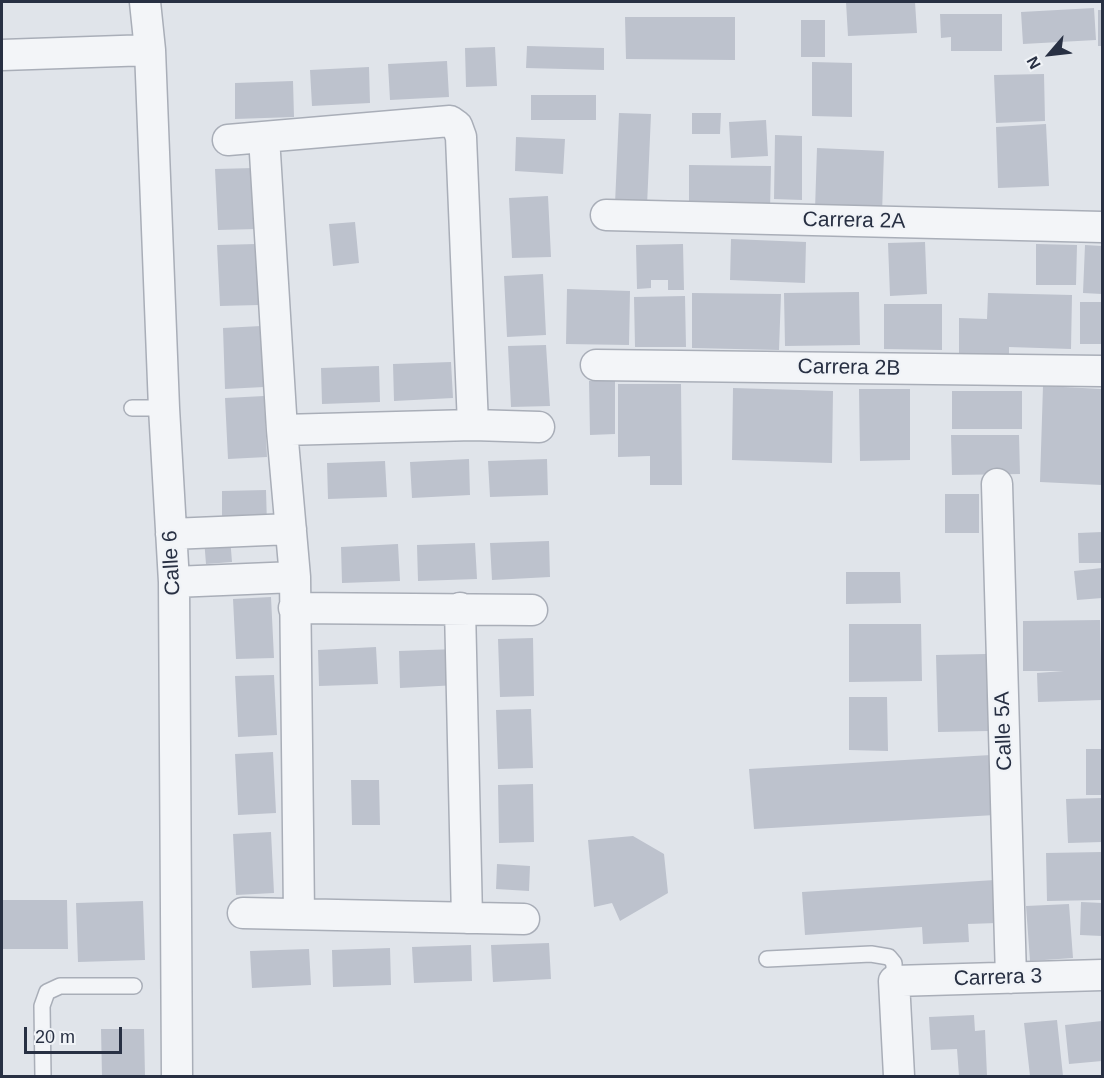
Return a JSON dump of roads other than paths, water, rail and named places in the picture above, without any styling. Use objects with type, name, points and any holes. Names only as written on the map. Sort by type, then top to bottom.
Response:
[{"type":"street","name":"Calle 6","points":[[145,2],[150,50],[164,408],[174,582],[177,1077]]},
{"type":"street","points":[[2,55],[150,50]]},
{"type":"street","points":[[228,140],[450,121],[458,126],[461,137],[472,425]]},
{"type":"street","points":[[264,137],[282,430],[295,577],[299,914]]},
{"type":"street","name":"Carrera 2A","points":[[606,215],[1102,227]]},
{"type":"street","name":"Carrera 2B","points":[[596,365],[1102,370]]},
{"type":"street","points":[[282,430],[472,425],[539,427]]},
{"type":"street","name":"Calle 5A","points":[[997,484],[1011,978]]},
{"type":"street","points":[[171,534],[291,530]]},
{"type":"street","points":[[174,582],[295,577]]},
{"type":"street","points":[[294,608],[532,610]]},
{"type":"street","points":[[460,608],[467,918]]},
{"type":"street","points":[[243,913],[524,919]]},
{"type":"street","name":"Carrera 3","points":[[894,981],[1102,975]]},
{"type":"street","points":[[894,981],[900,1077]]},
{"type":"lane","points":[[132,408],[164,408]]},
{"type":"lane","points":[[767,959],[871,954],[889,957],[894,963],[894,981]]},
{"type":"lane","points":[[43,1077],[42,1005],[47,992],[60,986],[134,986]]}]
